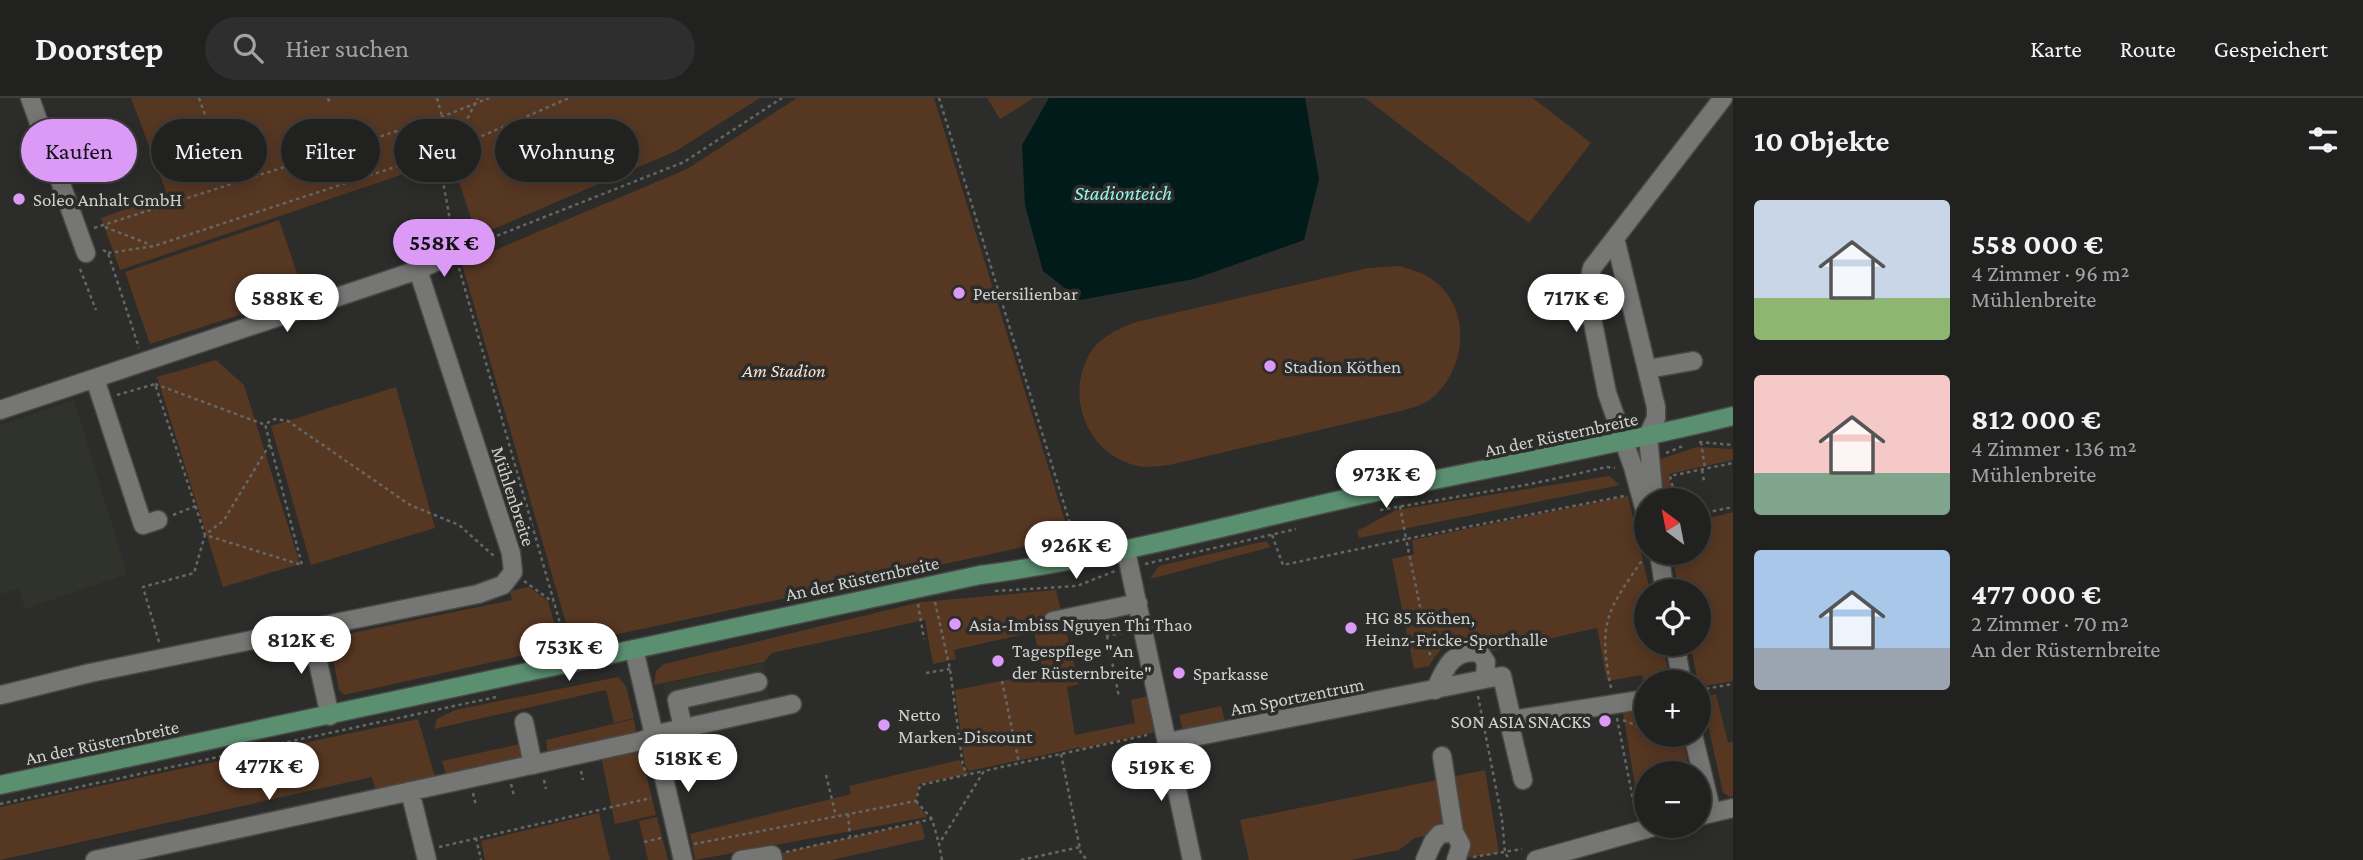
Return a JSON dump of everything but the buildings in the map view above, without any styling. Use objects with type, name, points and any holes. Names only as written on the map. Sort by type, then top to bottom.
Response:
[{"type":"main road","name":"An der Rüsternbreite","points":[[0,785],[979,575],[1128,559],[1392,489],[1733,416]]},
{"type":"street","points":[[30,98],[86,253]]},
{"type":"street","points":[[1650,488],[1642,465],[1625,441],[1607,393],[1587,293],[1592,268],[1723,98]]},
{"type":"street","points":[[1615,238],[1648,369],[1656,418],[1648,436],[1642,465],[1644,488]]},
{"type":"street","points":[[0,410],[96,384],[144,363],[418,270],[455,253]]},
{"type":"street","name":"Mühlenbreite","points":[[1,695],[90,673],[478,594],[503,585],[513,572],[505,534],[418,270]]},
{"type":"street","points":[[1648,369],[1693,361]]},
{"type":"street","points":[[96,384],[143,525],[158,520]]},
{"type":"street","points":[[1128,559],[1162,737],[1192,860]]},
{"type":"street","points":[[1054,621],[1138,603]]},
{"type":"street","points":[[310,627],[330,716]]},
{"type":"street","points":[[634,649],[653,736],[686,853]]},
{"type":"street","points":[[1436,688],[1455,656],[1465,650],[1480,653],[1486,662],[1481,686]]},
{"type":"street","points":[[1481,686],[1502,676],[1523,780]]},
{"type":"street","points":[[683,728],[677,701],[758,682]]},
{"type":"street","name":"Am Sportzentrum","points":[[1162,737],[1436,688],[1481,686]]},
{"type":"street","points":[[1512,720],[1634,701]]},
{"type":"street","points":[[102,859],[410,791],[538,769],[683,728],[792,704]]},
{"type":"street","points":[[524,722],[538,769]]},
{"type":"street","points":[[1442,756],[1454,832],[1461,845],[1456,860]]},
{"type":"street","points":[[410,791],[430,854]]},
{"type":"street","points":[[1711,813],[1733,808]]},
{"type":"street","points":[[1425,860],[1440,834],[1454,832]]},
{"type":"street","points":[[1535,860],[1634,832]]},
{"type":"street","points":[[1578,860],[1591,843]]},
{"type":"street","points":[[741,860],[772,857]]},
{"type":"path","points":[[199,98],[207,119]]},
{"type":"path","points":[[328,98],[330,104]]},
{"type":"path","points":[[437,98],[445,119]]},
{"type":"path","points":[[468,119],[478,98]]},
{"type":"path","points":[[78,233],[475,106],[489,98]]},
{"type":"path","points":[[481,136],[569,98]]},
{"type":"path","points":[[455,253],[684,162],[782,98]]},
{"type":"path","points":[[939,98],[1076,544]]},
{"type":"path","points":[[96,310],[86,253],[108,253],[154,246],[394,168]]},
{"type":"path","points":[[443,182],[455,253],[568,652]]},
{"type":"path","points":[[105,226],[154,246]]},
{"type":"path","points":[[108,253],[144,363]]},
{"type":"path","points":[[96,384],[113,396],[155,384],[265,425]]},
{"type":"path","points":[[155,384],[205,535],[194,573],[142,587],[163,659]]},
{"type":"path","points":[[265,425],[275,419],[288,421],[410,505],[459,525],[552,602]]},
{"type":"path","points":[[205,535],[302,565],[265,425]]},
{"type":"path","points":[[1694,444],[1701,442],[1733,445]]},
{"type":"path","points":[[1701,442],[1704,481]]},
{"type":"path","points":[[205,535],[224,520],[270,444]]},
{"type":"path","points":[[1373,511],[1531,484],[1607,467],[1642,465],[1685,446]]},
{"type":"path","points":[[1673,488],[1670,476],[1732,463],[1733,470]]},
{"type":"path","points":[[1272,535],[1283,565],[1630,495]]},
{"type":"path","points":[[158,520],[196,506]]},
{"type":"path","points":[[1400,506],[1436,688]]},
{"type":"path","points":[[1712,511],[1733,507]]},
{"type":"path","points":[[993,591],[1076,586],[1128,559],[1272,535],[1297,528]]},
{"type":"path","points":[[945,597],[934,599],[950,669],[963,767],[969,774],[984,771]]},
{"type":"path","points":[[907,603],[923,600]]},
{"type":"path","points":[[917,601],[924,639]]},
{"type":"path","points":[[1105,628],[1119,697]]},
{"type":"path","points":[[1107,636],[1131,631]]},
{"type":"path","points":[[926,674],[950,669]]},
{"type":"path","points":[[1002,681],[1019,763]]},
{"type":"path","points":[[1711,688],[1733,684]]},
{"type":"path","points":[[1481,686],[1503,819],[1505,853],[1510,860]]},
{"type":"path","points":[[0,804],[501,696]]},
{"type":"path","points":[[1616,717],[1634,725]]},
{"type":"path","points":[[916,801],[920,785],[1060,754],[1162,737]]},
{"type":"path","points":[[1060,754],[1081,854],[1088,860]]},
{"type":"path","points":[[580,765],[583,780]]},
{"type":"path","points":[[538,769],[546,789]]},
{"type":"path","points":[[939,844],[984,771]]},
{"type":"path","points":[[826,775],[836,816]]},
{"type":"path","points":[[510,781],[513,796]]},
{"type":"path","points":[[472,790],[476,806]]},
{"type":"path","points":[[430,854],[476,838],[654,797]]},
{"type":"path","points":[[686,853],[836,816],[916,801]]},
{"type":"path","points":[[916,801],[932,819],[942,860]]},
{"type":"path","points":[[848,814],[850,837]]},
{"type":"path","points":[[772,857],[932,819]]},
{"type":"path","points":[[476,838],[481,860]]},
{"type":"path","points":[[644,842],[664,838]]},
{"type":"path","points":[[1021,860],[1080,847]]},
{"type":"shaded area","points":[[74,400],[127,574],[25,609],[18,588],[0,594],[0,425]]},
{"type":"shaded area","points":[[763,663],[770,702],[672,724],[663,684]]},
{"type":"green space","points":[[131,98],[760,98],[676,151],[639,167],[639,119],[495,119],[495,182],[603,182],[477,236],[459,182],[481,182],[481,119],[394,119],[394,177],[120,270],[101,218],[167,194],[162,182],[267,182],[267,119],[151,119],[151,151]]},
{"type":"green space","name":"Am Stadion","points":[[797,98],[934,98],[1070,537],[572,644],[462,264],[687,169]]},
{"type":"green space","points":[[987,98],[1034,98],[1000,119]]},
{"type":"green space","points":[[1365,98],[1533,98],[1591,143],[1529,223]]},
{"type":"green space","points":[[279,220],[304,294],[150,344],[125,272]]},
{"type":"green space","name":"Stadion Köthen","points":[[1399,266],[1425,275],[1441,286],[1452,301],[1458,317],[1460,335],[1453,370],[1444,386],[1424,403],[1401,411],[1153,467],[1137,466],[1120,460],[1105,450],[1086,422],[1079,389],[1082,372],[1093,349],[1116,331],[1136,322],[1368,268]]},
{"type":"green space","points":[[216,360],[244,385],[300,564],[223,587],[157,377]]},
{"type":"green space","points":[[396,387],[435,528],[311,565],[271,426]]},
{"type":"green space","points":[[1697,447],[1733,449],[1733,460],[1669,474],[1671,488],[1662,488],[1661,459]]},
{"type":"green space","points":[[1609,476],[1620,485],[1359,538],[1357,531],[1396,510]]},
{"type":"green space","points":[[1628,496],[1634,522],[1634,565],[1644,565],[1647,579],[1634,579],[1634,656],[1665,656],[1668,670],[1634,670],[1634,676],[1607,681],[1597,628],[1493,651],[1475,640],[1458,640],[1442,649],[1429,666],[1414,669],[1392,559],[1414,554],[1412,540]]},
{"type":"green space","points":[[1733,512],[1733,681],[1711,685],[1711,670],[1695,670],[1693,656],[1711,656],[1711,579],[1676,579],[1674,565],[1712,565],[1712,518]]},
{"type":"green space","points":[[1266,541],[1271,547],[1150,579],[1159,566]]},
{"type":"green space","points":[[529,587],[548,601],[561,647],[344,695],[339,690],[329,638],[334,632],[345,629],[347,634],[512,600],[510,591]]},
{"type":"green space","points":[[1056,590],[1079,684],[1067,687],[1075,735],[1135,723],[1131,700],[1153,695],[1160,731],[1079,749],[1077,745],[1077,748],[969,771],[965,766],[955,690],[1043,673],[1034,632],[954,650],[956,659],[933,664],[925,620],[772,653],[764,662],[654,685],[656,671],[664,664],[921,602]]},
{"type":"green space","points":[[618,677],[626,686],[634,718],[614,723],[606,690],[434,729],[437,719],[455,710]]},
{"type":"green space","points":[[1716,694],[1728,742],[1733,742],[1733,796],[1730,797],[1723,793],[1711,739],[1711,695]]},
{"type":"green space","points":[[1221,706],[1227,729],[1185,738],[1179,715]]},
{"type":"green space","points":[[1634,710],[1634,747],[1685,747],[1687,761],[1634,761],[1634,780],[1623,712]]},
{"type":"green space","points":[[418,719],[435,777],[376,792],[372,777],[0,860],[0,807]]},
{"type":"green space","points":[[634,719],[636,732],[548,753],[546,740]]},
{"type":"green space","points":[[520,744],[524,758],[446,774],[442,761]]},
{"type":"green space","points":[[641,753],[656,815],[615,824],[601,756]]},
{"type":"green space","points":[[959,760],[968,774],[919,784],[916,801],[927,817],[695,860],[690,834],[851,794],[849,786]]},
{"type":"green space","points":[[1485,770],[1499,853],[1459,859],[1449,831],[1415,838],[1399,850],[1351,860],[1249,860],[1240,820]]},
{"type":"green space","points":[[599,813],[610,860],[485,860],[481,841]]},
{"type":"green space","points":[[657,817],[668,860],[648,860],[639,821]]},
{"type":"green space","points":[[921,822],[925,839],[832,860],[773,860],[772,855]]},
{"type":"water","name":"Stadionteich","points":[[1049,98],[1305,98],[1319,179],[1304,240],[1194,279],[1080,300],[1043,271],[1025,205],[1022,145]]},
{"type":"place","name":"Soleo Anhalt GmbH","points":[[19,199]]},
{"type":"place","name":"Petersilienbar","points":[[959,293]]},
{"type":"place","name":"Stadion Köthen","points":[[1270,366]]},
{"type":"place","name":"Asia-Imbiss Nguyen Thi Thao","points":[[955,624]]},
{"type":"place","name":"HG 85 Köthen, Heinz-Fricke-Sporthalle","points":[[1351,628]]},
{"type":"place","name":"Tagespflege \"An der Rüsternbreite\"","points":[[998,661]]},
{"type":"place","name":"Sparkasse","points":[[1179,673]]},
{"type":"place","name":"SON ASIA SNACKS","points":[[1605,721]]},
{"type":"place","name":"Netto Marken-Discount","points":[[884,725]]}]
